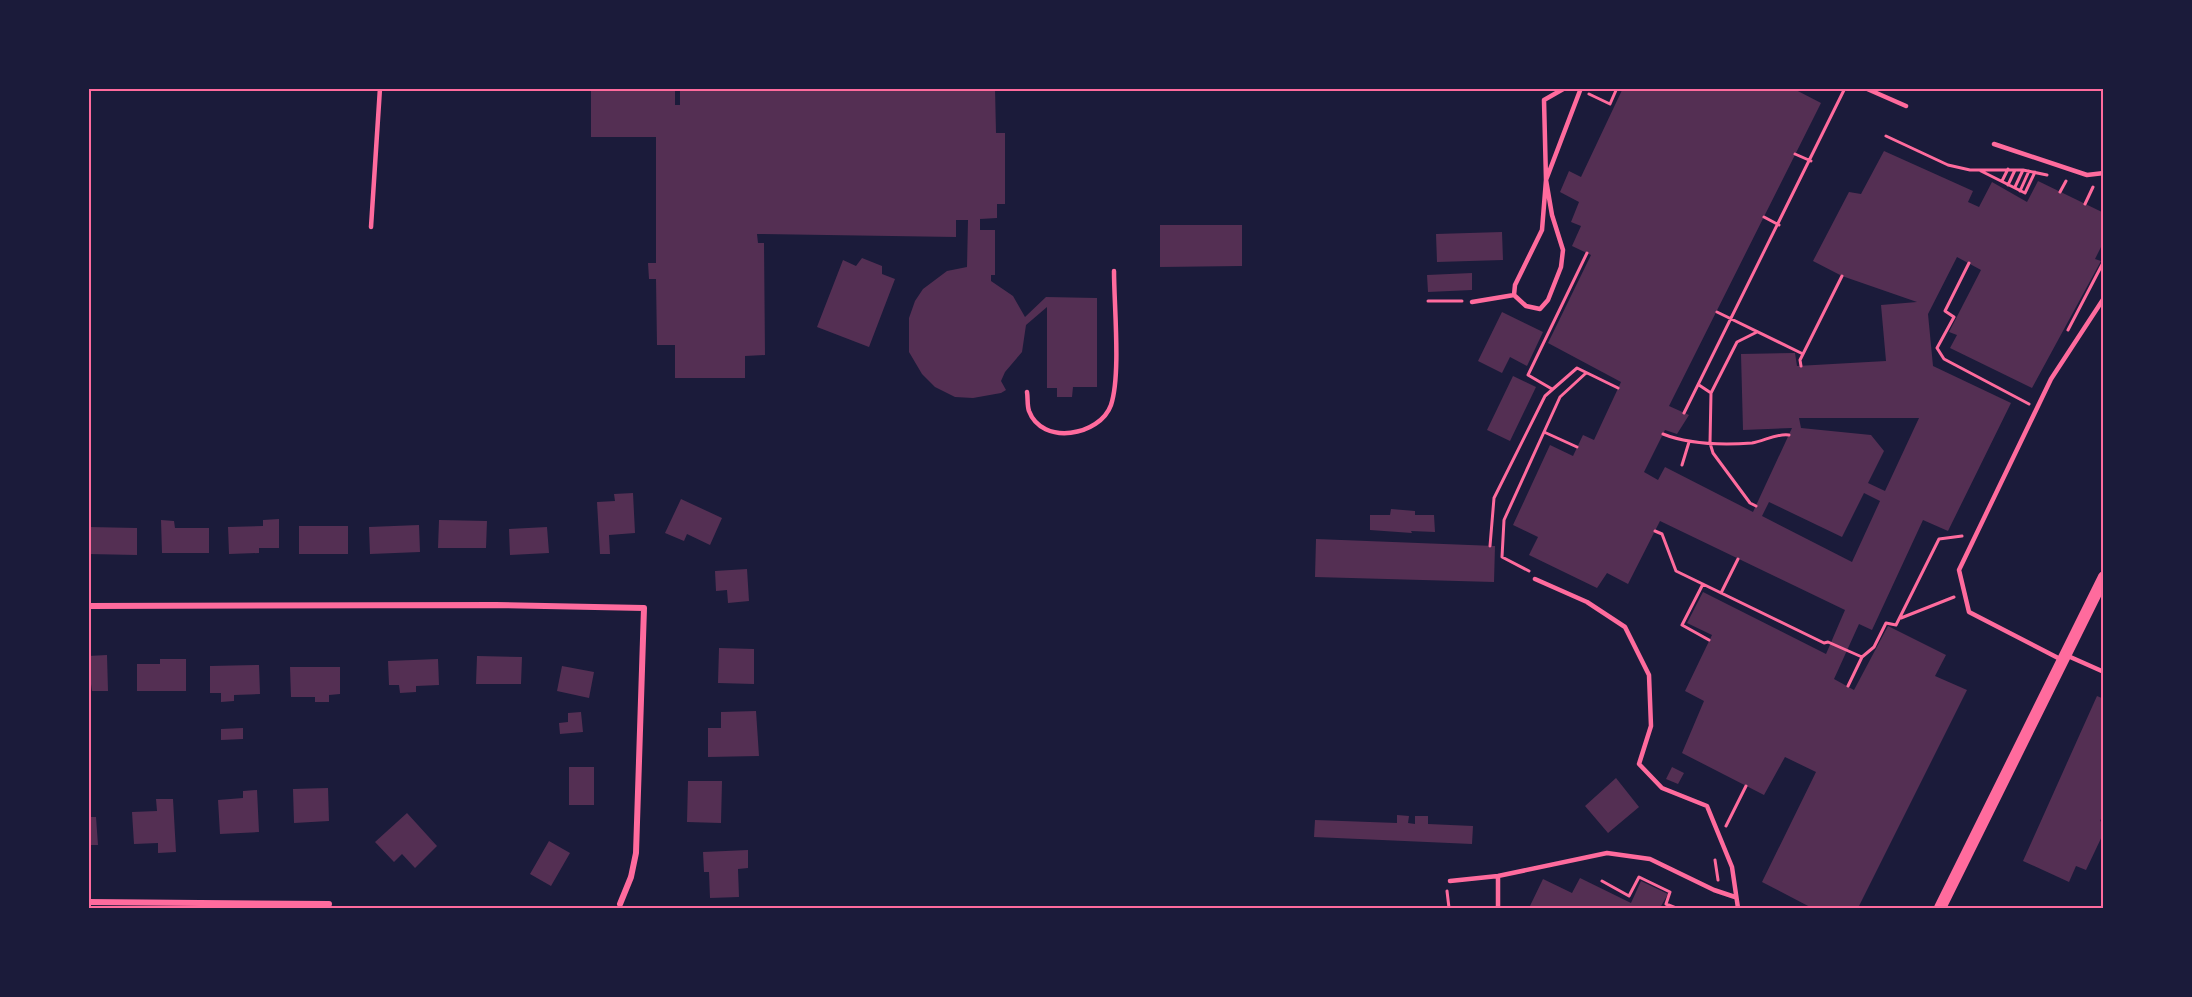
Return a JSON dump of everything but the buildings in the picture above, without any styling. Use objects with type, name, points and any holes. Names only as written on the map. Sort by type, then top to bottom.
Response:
[{"type":"main road","points":[[1940,909],[2103,577]]},
{"type":"street","points":[[88,606],[496,605],[644,608],[636,853],[631,877],[620,904]]},
{"type":"street","points":[[88,902],[329,904]]},
{"type":"lane","points":[[371,227],[380,88]]},
{"type":"lane","points":[[1514,295],[1515,285],[1542,230],[1546,180],[1544,100],[1565,88]]},
{"type":"lane","points":[[1865,88],[1906,106]]},
{"type":"lane","points":[[1514,295],[1526,306],[1540,309],[1548,300],[1561,267],[1563,250],[1552,215],[1546,180],[1580,90]]},
{"type":"lane","points":[[1994,144],[2087,175],[2103,173]]},
{"type":"lane","points":[[1027,392],[1028,410],[1032,416],[1044,427],[1056,432],[1074,434],[1089,429],[1108,413],[1114,392],[1114,272]]},
{"type":"lane","points":[[1472,302],[1514,295]]},
{"type":"lane","points":[[2103,298],[2051,379],[1959,570],[1969,612],[2064,657],[2103,672]]},
{"type":"lane","points":[[1535,579],[1587,602],[1626,627],[1649,675],[1651,726],[1639,764],[1662,788],[1707,806],[1732,867],[1738,909]]},
{"type":"lane","points":[[1450,881],[1498,876],[1607,853],[1650,859],[1714,890],[1735,897]]},
{"type":"lane","points":[[1498,876],[1498,909]]},
{"type":"path","points":[[1580,90],[1612,105],[1617,88]]},
{"type":"path","points":[[1684,413],[1811,161],[1845,88]]},
{"type":"path","points":[[1886,136],[1948,165],[1987,171],[1994,169],[2023,170],[2051,176]]},
{"type":"path","points":[[1795,154],[1811,161]]},
{"type":"path","points":[[1991,176],[1994,169]]},
{"type":"path","points":[[1996,179],[2001,169]]},
{"type":"path","points":[[2002,182],[2008,169]]},
{"type":"path","points":[[2008,185],[2015,170]]},
{"type":"path","points":[[2014,188],[2023,170]]},
{"type":"path","points":[[1987,171],[1996,179],[2025,193],[2035,172]]},
{"type":"path","points":[[2020,191],[2029,171]]},
{"type":"path","points":[[2058,178],[2074,183]]},
{"type":"path","points":[[2060,192],[2066,181]]},
{"type":"path","points":[[2083,185],[2093,187],[2103,185]]},
{"type":"path","points":[[2085,204],[2093,187]]},
{"type":"path","points":[[1764,217],[1779,225]]},
{"type":"path","points":[[1552,389],[1528,375],[1587,253]]},
{"type":"path","points":[[1969,263],[1945,311],[1954,317],[1938,348],[1944,359],[2037,408]]},
{"type":"path","points":[[1801,366],[1803,354],[1842,276]]},
{"type":"path","points":[[1428,301],[1472,302]]},
{"type":"path","points":[[1717,312],[1803,354]]},
{"type":"path","points":[[1756,506],[1750,503],[1713,453],[1710,443],[1711,393],[1737,342],[1758,332]]},
{"type":"path","points":[[1490,546],[1494,498],[1545,396],[1577,368],[1618,388]]},
{"type":"path","points":[[1535,579],[1534,573],[1503,557],[1504,520],[1560,397],[1586,373]]},
{"type":"path","points":[[1699,385],[1711,393]]},
{"type":"path","points":[[1544,432],[1577,447]]},
{"type":"path","points":[[1663,434],[1681,441],[1710,443],[1754,443],[1789,435]]},
{"type":"path","points":[[1682,465],[1689,442]]},
{"type":"path","points":[[1655,531],[1662,534],[1676,571],[1824,643],[1828,642],[1862,657]]},
{"type":"path","points":[[1848,686],[1862,657],[1874,647],[1886,623],[1896,625],[1939,538],[1964,536]]},
{"type":"path","points":[[1721,593],[1738,559]]},
{"type":"path","points":[[1702,584],[1682,625],[1709,640]]},
{"type":"path","points":[[1900,618],[1965,593]]},
{"type":"path","points":[[1602,881],[1629,896],[1639,877],[1670,892],[1666,904],[1676,909]]}]
